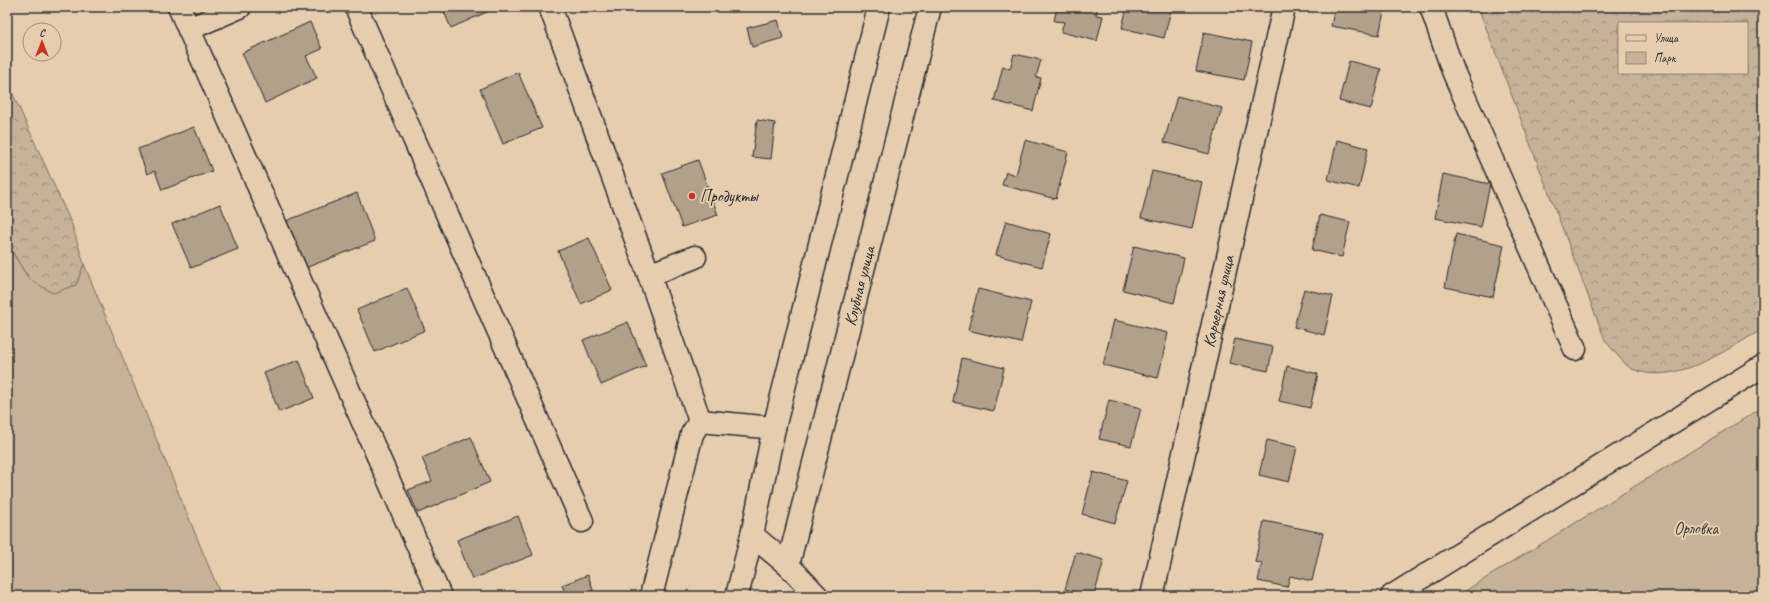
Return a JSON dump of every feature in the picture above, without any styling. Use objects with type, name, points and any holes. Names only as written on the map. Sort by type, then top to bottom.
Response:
[{"type":"street","points":[[179,7],[440,596]]},
{"type":"street","points":[[189,30],[240,7]]},
{"type":"street","points":[[356,7],[582,521]]},
{"type":"street","points":[[550,7],[649,275],[700,421]]},
{"type":"street","points":[[737,596],[752,535],[774,428],[879,7]]},
{"type":"street","name":"Клубная улица","points":[[788,565],[930,7]]},
{"type":"street","name":"Карьерная улица","points":[[1152,596],[1284,7]]},
{"type":"street","points":[[1431,7],[1453,71],[1575,349]]},
{"type":"street","points":[[649,275],[695,257]]},
{"type":"street","points":[[1392,596],[1763,366]]},
{"type":"street","points":[[700,421],[774,428]]},
{"type":"street","points":[[651,596],[692,434],[700,421]]},
{"type":"street","points":[[752,535],[788,565],[816,596]]},
{"type":"green space","points":[[1478,7],[1763,7],[1763,329],[1717,355],[1683,370],[1666,373],[1649,373],[1632,369],[1605,340]]},
{"type":"green space","points":[[7,81],[72,225],[84,264],[76,285],[53,293],[29,279],[7,243]]},
{"type":"green space","points":[[7,243],[29,279],[76,285],[84,264],[221,596],[7,596]]},
{"type":"green space","name":"Орловка","points":[[1763,407],[1763,596],[1457,596]]},
{"type":"building","points":[[442,7],[498,7],[451,28]]},
{"type":"building","points":[[1057,7],[1098,7],[1096,15],[1103,16],[1097,41],[1061,32],[1064,22],[1054,21]]},
{"type":"building","points":[[1127,7],[1157,7],[1171,10],[1164,38],[1122,28]]},
{"type":"building","points":[[1335,7],[1385,7],[1379,35],[1331,26]]},
{"type":"building","points":[[778,20],[783,38],[752,47],[747,28]]},
{"type":"building","points":[[310,22],[322,49],[306,56],[317,78],[265,103],[242,53]]},
{"type":"building","points":[[1204,32],[1252,42],[1244,80],[1196,71]]},
{"type":"building","points":[[1014,54],[1041,60],[1036,77],[1041,78],[1033,111],[994,101],[1003,66],[1010,69]]},
{"type":"building","points":[[1349,61],[1381,69],[1371,109],[1339,101]]},
{"type":"building","points":[[518,72],[542,128],[503,144],[480,89]]},
{"type":"building","points":[[1177,96],[1222,108],[1209,154],[1164,142]]},
{"type":"building","points":[[757,120],[775,123],[771,159],[752,157]]},
{"type":"building","points":[[194,127],[212,171],[162,190],[155,171],[147,174],[138,149]]},
{"type":"building","points":[[1025,140],[1068,152],[1056,199],[1002,185],[1006,172],[1016,175]]},
{"type":"building","points":[[1337,140],[1368,148],[1359,188],[1328,180]]},
{"type":"building","points":[[698,160],[718,215],[682,227],[662,173]]},
{"type":"building","points":[[1152,171],[1202,182],[1192,229],[1141,218]]},
{"type":"building","points":[[1443,174],[1490,184],[1481,227],[1435,218]]},
{"type":"building","points":[[357,193],[375,241],[305,268],[286,221]]},
{"type":"building","points":[[220,204],[238,249],[191,268],[172,224]]},
{"type":"building","points":[[1320,215],[1350,222],[1342,257],[1312,250]]},
{"type":"building","points":[[1006,221],[1051,234],[1042,267],[996,255]]},
{"type":"building","points":[[1456,234],[1504,245],[1493,297],[1445,287]]},
{"type":"building","points":[[589,238],[612,290],[581,304],[558,251]]},
{"type":"building","points":[[1134,246],[1184,258],[1174,303],[1123,290]]},
{"type":"building","points":[[407,288],[425,330],[375,352],[357,310]]},
{"type":"building","points":[[978,289],[1031,302],[1021,343],[968,330]]},
{"type":"building","points":[[1304,289],[1333,296],[1324,335],[1294,327]]},
{"type":"building","points":[[1114,320],[1168,333],[1158,378],[1103,365]]},
{"type":"building","points":[[628,322],[646,366],[601,385],[583,340]]},
{"type":"building","points":[[1235,339],[1273,347],[1268,371],[1229,363]]},
{"type":"building","points":[[962,358],[1004,368],[994,411],[953,402]]},
{"type":"building","points":[[299,360],[314,398],[279,412],[264,373]]},
{"type":"building","points":[[1287,366],[1318,374],[1310,408],[1279,401]]},
{"type":"building","points":[[1109,400],[1141,408],[1131,446],[1099,439]]},
{"type":"building","points":[[471,437],[490,482],[418,513],[408,490],[432,481],[422,458]]},
{"type":"building","points":[[1267,440],[1297,447],[1289,482],[1259,475]]},
{"type":"building","points":[[1093,472],[1127,481],[1115,523],[1082,514]]},
{"type":"building","points":[[518,516],[533,555],[472,579],[457,540]]},
{"type":"building","points":[[1264,521],[1323,533],[1312,581],[1290,576],[1287,587],[1258,581],[1262,563],[1255,562]]},
{"type":"building","points":[[1076,552],[1104,560],[1094,596],[1088,596],[1065,589]]},
{"type":"building","points":[[588,575],[595,596],[566,596],[562,585]]},
{"type":"place","name":"Продукты","points":[[692,196]]}]
